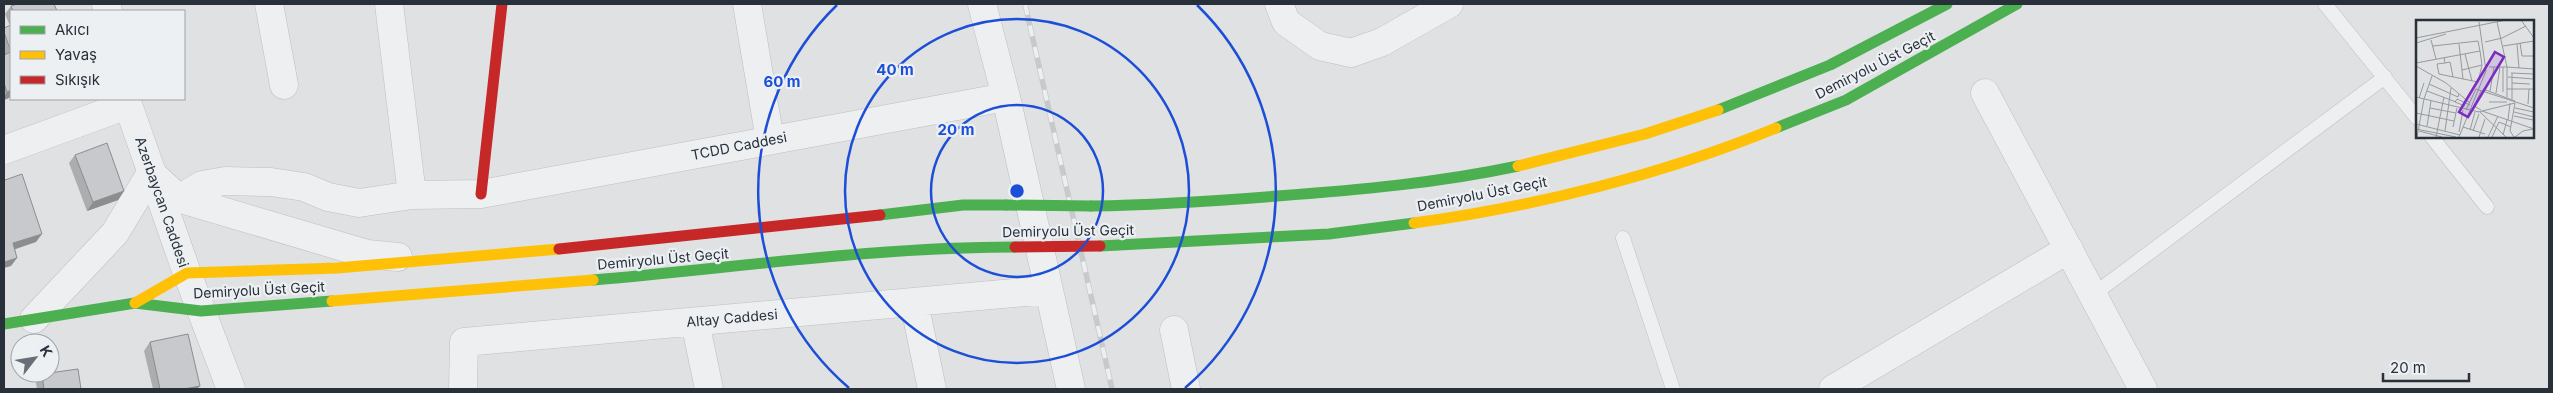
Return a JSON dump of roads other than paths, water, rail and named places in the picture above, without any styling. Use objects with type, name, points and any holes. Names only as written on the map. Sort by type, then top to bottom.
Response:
[{"type":"main road","points":[[481,194],[502,4]]},
{"type":"main road","name":"Demiryolu Üst Geçit","points":[[135,303],[187,274],[338,268],[633,243],[963,205],[1091,206],[1224,201],[1450,179],[1550,160],[1623,142],[1774,89],[1908,27],[1947,4]]},
{"type":"main road","name":"Demiryolu Üst Geçit","points":[[135,303],[201,311],[702,271],[847,255],[964,247],[1100,246],[1329,234],[1460,216],[1607,184],[1735,145],[1846,100],[2017,4]]},
{"type":"main road","points":[[4,324],[135,303]]},
{"type":"street","points":[[270,4],[284,85]]},
{"type":"street","points":[[389,4],[412,195]]},
{"type":"street","points":[[747,4],[770,140]]},
{"type":"street","points":[[982,4],[1006,96],[1071,389]]},
{"type":"street","points":[[1279,4],[1286,22],[1320,46],[1351,53],[1382,42],[1449,4]]},
{"type":"street","points":[[1985,93],[2094,294],[2143,389]]},
{"type":"street","name":"TCDD Caddesi","points":[[181,198],[202,185],[225,181],[271,182],[296,186],[328,197],[359,203],[412,195],[481,194],[1006,96]]},
{"type":"street","points":[[4,150],[127,102]]},
{"type":"street","name":"Azerbaycan Caddesi","points":[[127,102],[187,274],[231,389]]},
{"type":"street","points":[[34,320],[115,233],[151,173],[181,198],[367,254],[424,261]]},
{"type":"street","points":[[1833,389],[2069,249]]},
{"type":"street","name":"Altay Caddesi","points":[[463,389],[464,342],[1048,290]]},
{"type":"street","points":[[914,302],[932,389]]},
{"type":"street","points":[[695,322],[709,389]]},
{"type":"street","points":[[1174,330],[1186,389]]},
{"type":"lane","points":[[2326,4],[2416,117]]},
{"type":"lane","points":[[2094,294],[2385,78]]},
{"type":"lane","points":[[2433,138],[2487,207]]},
{"type":"lane","points":[[1622,238],[1672,389]]},
{"type":"railway","points":[[1025,4],[1112,389]]}]
